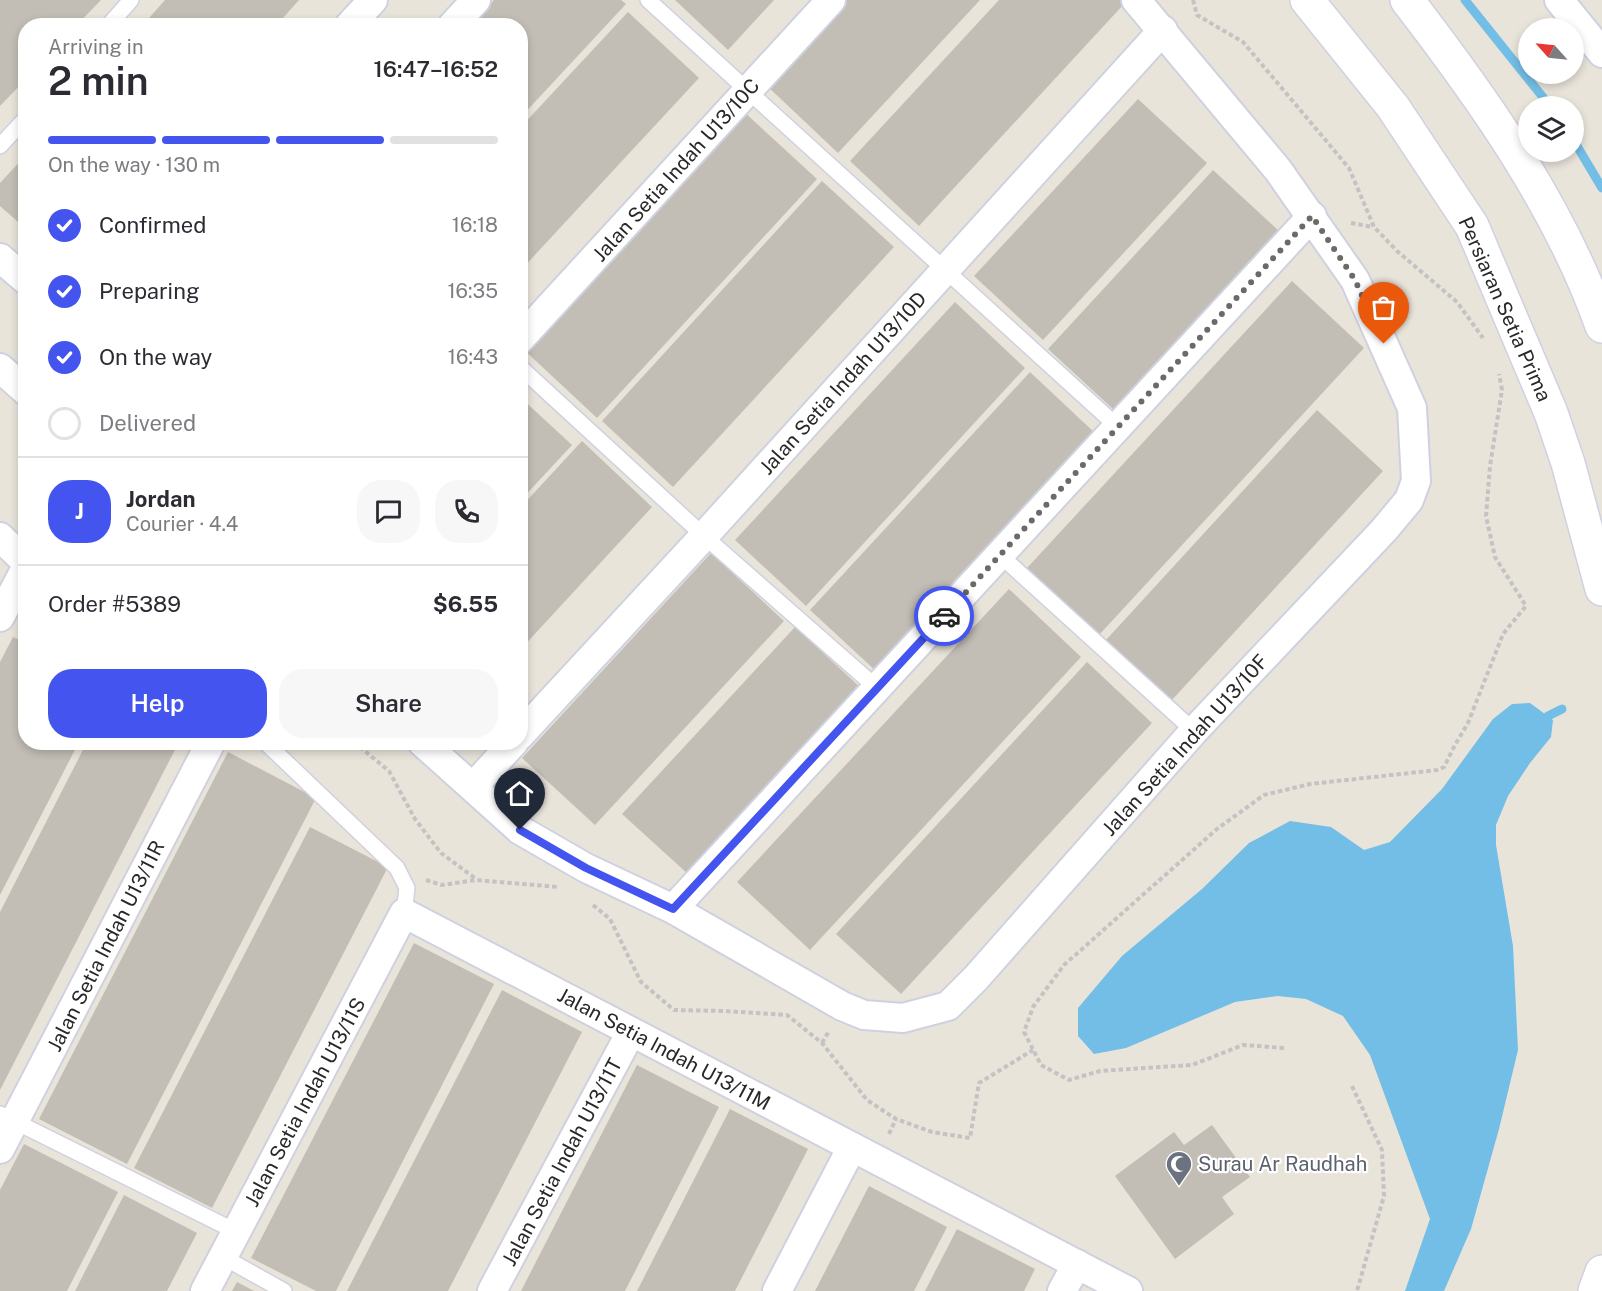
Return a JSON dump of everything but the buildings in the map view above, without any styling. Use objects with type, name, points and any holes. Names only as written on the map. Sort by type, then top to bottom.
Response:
[{"type":"street","points":[[356,18],[373,0]]},
{"type":"street","points":[[459,18],[476,0]]},
{"type":"street","name":"Jalan Setia Indah U13/10C","points":[[528,330],[831,0]]},
{"type":"street","points":[[431,750],[520,830],[586,868],[673,909],[1312,216],[1278,170],[1136,0]]},
{"type":"street","name":"Persiaran Setia Prima","points":[[1307,0],[1393,107],[1472,226],[1551,413],[1568,463],[1602,589]]},
{"type":"street","points":[[1407,0],[1470,86],[1533,179],[1590,291],[1602,326]]},
{"type":"street","points":[[1559,0],[1602,53]]},
{"type":"street","name":"Jalan Setia Indah U13/10D","points":[[528,726],[705,536],[1163,30]]},
{"type":"street","name":"Jalan Setia Indah U13/10F","points":[[673,909],[842,1006],[864,1014],[903,1018],[948,1006],[984,969],[1194,731],[1384,530],[1409,500],[1416,481],[1412,408],[1355,280],[1312,216]]},
{"type":"street","points":[[0,258],[18,273]]},
{"type":"street","points":[[0,369],[18,384]]},
{"type":"street","points":[[1551,413],[1569,430],[1591,469],[1602,502]]},
{"type":"street","points":[[0,537],[18,554]]},
{"type":"street","points":[[0,617],[18,583]]},
{"type":"street","name":"Jalan Setia Indah U13/11R","points":[[0,1149],[7,1118],[207,750]]},
{"type":"street","points":[[473,787],[507,750]]},
{"type":"street","name":"Jalan Setia Indah U13/11M","points":[[404,913],[1128,1291]]},
{"type":"street","name":"Jalan Setia Indah U13/11S","points":[[205,1291],[404,913]]},
{"type":"street","name":"Jalan Setia Indah U13/11T","points":[[492,1291],[632,1032]]},
{"type":"street","points":[[777,1291],[852,1147]]},
{"type":"street","points":[[1062,1291],[1077,1264]]},
{"type":"street","points":[[1595,1291],[1602,1272]]},
{"type":"lane","points":[[115,18],[131,0]]},
{"type":"lane","points":[[648,0],[1118,427]]},
{"type":"lane","points":[[0,146],[18,127]]},
{"type":"lane","points":[[528,374],[705,536],[877,688]]},
{"type":"lane","points":[[1000,555],[1194,731]]},
{"type":"lane","points":[[273,750],[397,868],[407,888],[404,913]]},
{"type":"lane","points":[[7,1118],[237,1232]]},
{"type":"lane","points":[[223,1257],[284,1291]]},
{"type":"path","points":[[1193,0],[1197,15],[1243,42],[1349,168],[1374,227],[1396,251],[1457,302],[1488,344]]},
{"type":"path","points":[[1284,1048],[1243,1045],[1192,1065],[1100,1071],[1068,1080],[1041,1065],[1024,1032],[1034,1007],[1064,965],[1216,829],[1264,795],[1310,784],[1437,770],[1444,767],[1468,723],[1503,634],[1526,606],[1495,557],[1486,516],[1490,466],[1502,390]]},
{"type":"path","points":[[364,750],[389,771],[415,819],[441,853],[476,880]]},
{"type":"path","points":[[442,885],[476,880],[560,887]]},
{"type":"path","points":[[610,919],[641,982],[674,1010],[787,1015],[822,1043],[867,1100],[896,1119],[932,1132],[970,1138],[979,1083],[1033,1050]]},
{"type":"path","points":[[1352,1086],[1382,1150],[1384,1196],[1357,1291]]},
{"type":"water","points":[[1530,703],[1553,720],[1551,737],[1508,796],[1496,825],[1496,845],[1513,946],[1518,1050],[1471,1229],[1444,1291],[1405,1291],[1430,1219],[1370,1055],[1343,1016],[1306,999],[1278,996],[1235,1002],[1126,1048],[1094,1054],[1078,1036],[1078,1008],[1122,956],[1202,889],[1249,843],[1290,821],[1331,827],[1364,850],[1390,842],[1442,789],[1493,719],[1512,704]]},
{"type":"waterway","points":[[1465,0],[1542,96]]},
{"type":"waterway","points":[[1584,158],[1602,188]]},
{"type":"waterway","points":[[1548,716],[1562,709]]},
{"type":"way so far","points":[[944,616],[1312,216],[1355,280],[1384,344]]},
{"type":"place","name":"Surau Ar Raudhah","points":[[1179,1187]]},
{"type":"route","points":[[520,830],[586,868],[673,909],[944,616]]}]
